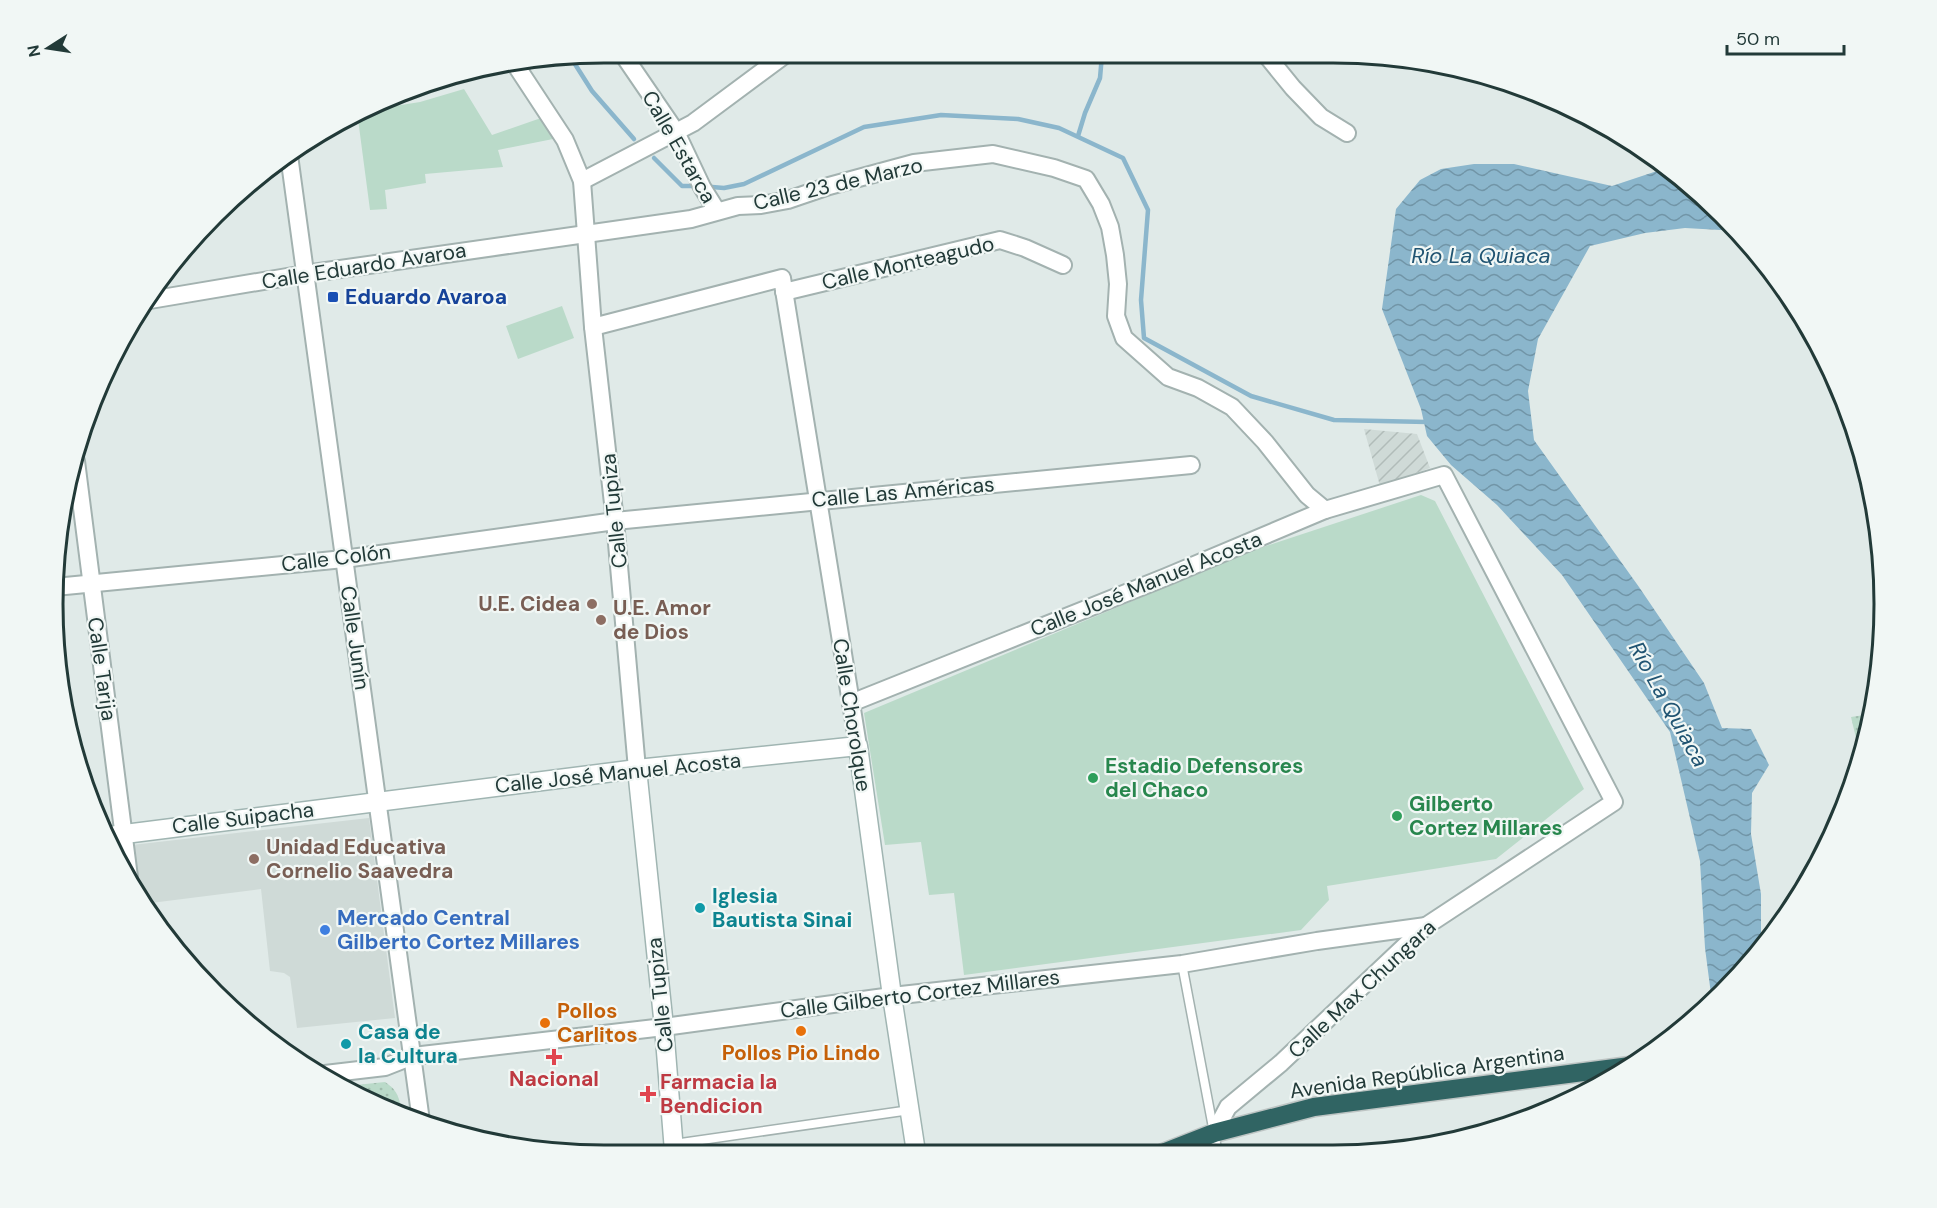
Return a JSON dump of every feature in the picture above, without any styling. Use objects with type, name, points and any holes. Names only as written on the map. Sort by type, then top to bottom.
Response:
[{"type":"highway","name":"Avenida República Argentina","points":[[1185,1145],[1215,1133],[1314,1107],[1610,1069]]},
{"type":"street","name":"Calle Estarca","points":[[629,63],[676,132],[702,187],[717,211]]},
{"type":"street","points":[[582,182],[693,123],[774,63]]},
{"type":"street","points":[[1273,63],[1321,117],[1347,133]]},
{"type":"street","name":"Calle Tupiza","points":[[519,70],[565,140],[582,182],[593,327],[615,521],[674,1145]]},
{"type":"street","name":"Calle 23 de Marzo","points":[[585,234],[691,219],[738,206],[761,206],[914,163],[993,154],[1054,168],[1086,179],[1101,204],[1110,227],[1118,284],[1116,316],[1124,338],[1168,378],[1198,388],[1232,407],[1265,442],[1307,495],[1325,510]]},
{"type":"street","name":"Calle Junín","points":[[290,164],[420,1112]]},
{"type":"street","name":"Calle Eduardo Avaroa","points":[[157,299],[305,274],[585,234]]},
{"type":"street","name":"Calle Monteagudo","points":[[593,327],[1000,240],[1026,248],[1063,265]]},
{"type":"street","name":"Calle Chorolque","points":[[783,285],[858,746],[915,1145]]},
{"type":"street","name":"Calle Las Américas","points":[[615,521],[1191,465]]},
{"type":"street","name":"Calle José Manuel Acosta","points":[[851,703],[1166,577],[1325,510],[1444,475],[1614,802]]},
{"type":"street","name":"Calle Tarija","points":[[78,477],[116,835]]},
{"type":"street","name":"Calle Colón","points":[[64,586],[344,559],[615,521]]},
{"type":"street","name":"Calle José Manuel Acosta","points":[[378,801],[637,769],[858,746]]},
{"type":"street","name":"Calle Suipacha","points":[[116,835],[378,801]]},
{"type":"street","name":"Calle Max Chungara","points":[[1215,1133],[1227,1107],[1281,1063],[1426,926],[1614,802]]},
{"type":"street","name":"Calle Gilberto Cortez Millares","points":[[333,1073],[385,1067],[413,1056],[664,1027],[892,996],[1182,964],[1317,941],[1426,926]]},
{"type":"lane","points":[[1182,964],[1217,1145]]},
{"type":"lane","points":[[693,1145],[910,1110]]},
{"type":"shaded area","points":[[1364,429],[1417,434],[1430,468],[1380,486]]},
{"type":"shaded area","points":[[369,818],[395,1018],[297,1028],[290,977],[284,973],[270,971],[261,889],[153,903],[136,876],[132,845]]},
{"type":"green space","points":[[464,89],[492,135],[541,118],[553,139],[498,150],[503,167],[425,174],[426,183],[385,190],[387,209],[370,210],[358,122],[392,107],[420,102]]},
{"type":"green space","points":[[562,306],[574,338],[518,359],[506,326]]},
{"type":"green space","name":"Estadio Defensores del Chaco","points":[[1421,495],[1435,501],[1584,789],[1496,859],[1327,886],[1329,900],[1301,930],[964,975],[954,893],[929,895],[921,842],[885,845],[864,713],[1257,549]]},
{"type":"green space","points":[[1863,715],[1857,741],[1851,717]]},
{"type":"green space","points":[[385,1082],[398,1096],[400,1105],[397,1104],[357,1085]]},
{"type":"water","name":"Río La Quiaca","points":[[1474,164],[1514,164],[1612,186],[1657,171],[1690,197],[1725,230],[1685,228],[1645,233],[1590,246],[1538,339],[1528,391],[1534,440],[1704,683],[1722,728],[1751,729],[1769,765],[1752,793],[1751,834],[1761,894],[1761,934],[1711,992],[1705,948],[1700,861],[1670,732],[1562,575],[1497,505],[1451,465],[1427,436],[1421,409],[1382,309],[1396,209],[1420,180],[1441,169]]},
{"type":"waterway","points":[[1078,136],[1100,78],[1101,63]]},
{"type":"waterway","points":[[575,64],[592,91],[634,139]]},
{"type":"waterway","points":[[712,187],[724,188],[744,184],[864,127],[941,115],[1018,119],[1059,128],[1123,158],[1148,210],[1141,300],[1144,338],[1251,396],[1334,420],[1427,422]]},
{"type":"waterway","points":[[654,158],[682,186],[692,186]]},
{"type":"place","name":"Eduardo Avaroa","points":[[333,297]]},
{"type":"place","name":"U.E. Cidea","points":[[592,604]]},
{"type":"place","name":"U.E. Amor de Dios","points":[[601,620]]},
{"type":"place","name":"Estadio Defensores del Chaco","points":[[1093,778]]},
{"type":"place","name":"Gilberto Cortez Millares","points":[[1397,816]]},
{"type":"place","name":"Unidad Educativa Cornelio Saavedra","points":[[254,859]]},
{"type":"place","name":"Iglesia Bautista Sinai","points":[[700,908]]},
{"type":"place","name":"Mercado Central Gilberto Cortez Millares","points":[[325,930]]},
{"type":"place","name":"Pollos Carlitos","points":[[545,1023]]},
{"type":"place","name":"Pollos Pio Lindo","points":[[801,1031]]},
{"type":"place","name":"Casa de la Cultura","points":[[346,1044]]},
{"type":"place","name":"Nacional","points":[[554,1057]]},
{"type":"place","name":"Farmacia la Bendicion","points":[[648,1094]]}]
